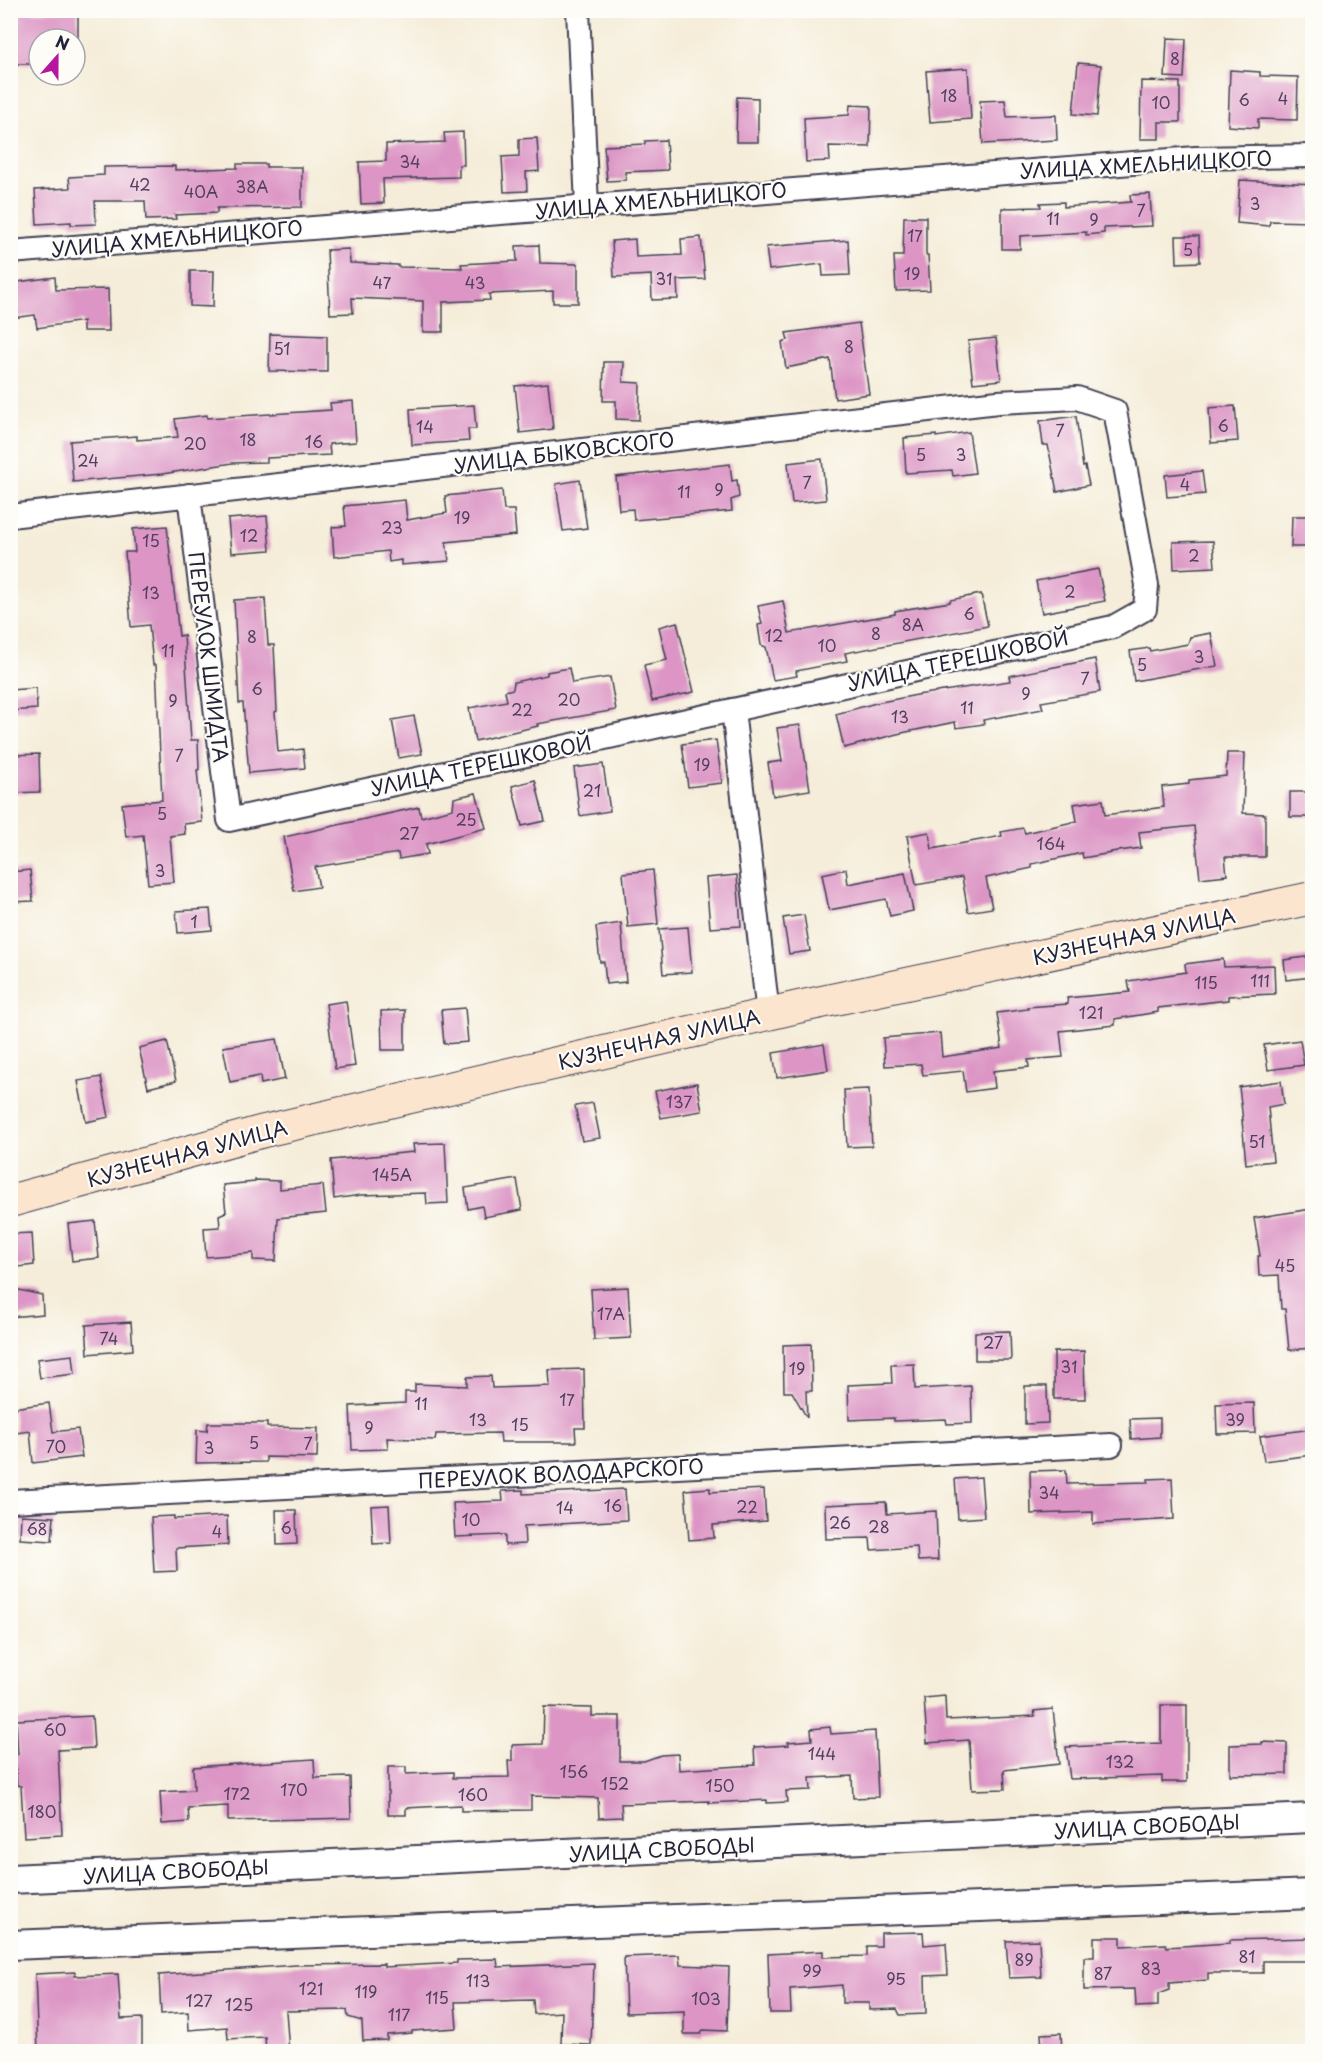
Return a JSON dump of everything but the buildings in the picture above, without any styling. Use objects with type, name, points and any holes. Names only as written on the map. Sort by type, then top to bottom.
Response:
[{"type":"main road","name":"КУЗНЕЧНАЯ УЛИЦА","points":[[10,1201],[264,1131],[768,1014],[1312,898]]},
{"type":"street","points":[[578,10],[587,206]]},
{"type":"street","name":"УЛИЦА ХМЕЛЬНИЦКОГО","points":[[10,252],[1196,158],[1312,156]]},
{"type":"street","name":"УЛИЦА БЫКОВСКОГО","points":[[10,516],[998,402],[1077,398],[1115,411],[1147,585],[1145,609]]},
{"type":"street","name":"ПЕРЕУЛОК ШМИДТА","points":[[189,495],[229,820]]},
{"type":"street","name":"УЛИЦА ТЕРЕШКОВОЙ","points":[[229,820],[1113,627],[1145,609]]},
{"type":"street","points":[[733,710],[768,1014]]},
{"type":"street","name":"ПЕРЕУЛОК ВОЛОДАРСКОГО","points":[[10,1501],[1111,1445]]},
{"type":"street","name":"УЛИЦА СВОБОДЫ","points":[[10,1879],[1312,1818]]},
{"type":"street","points":[[10,1945],[1312,1894]]}]
